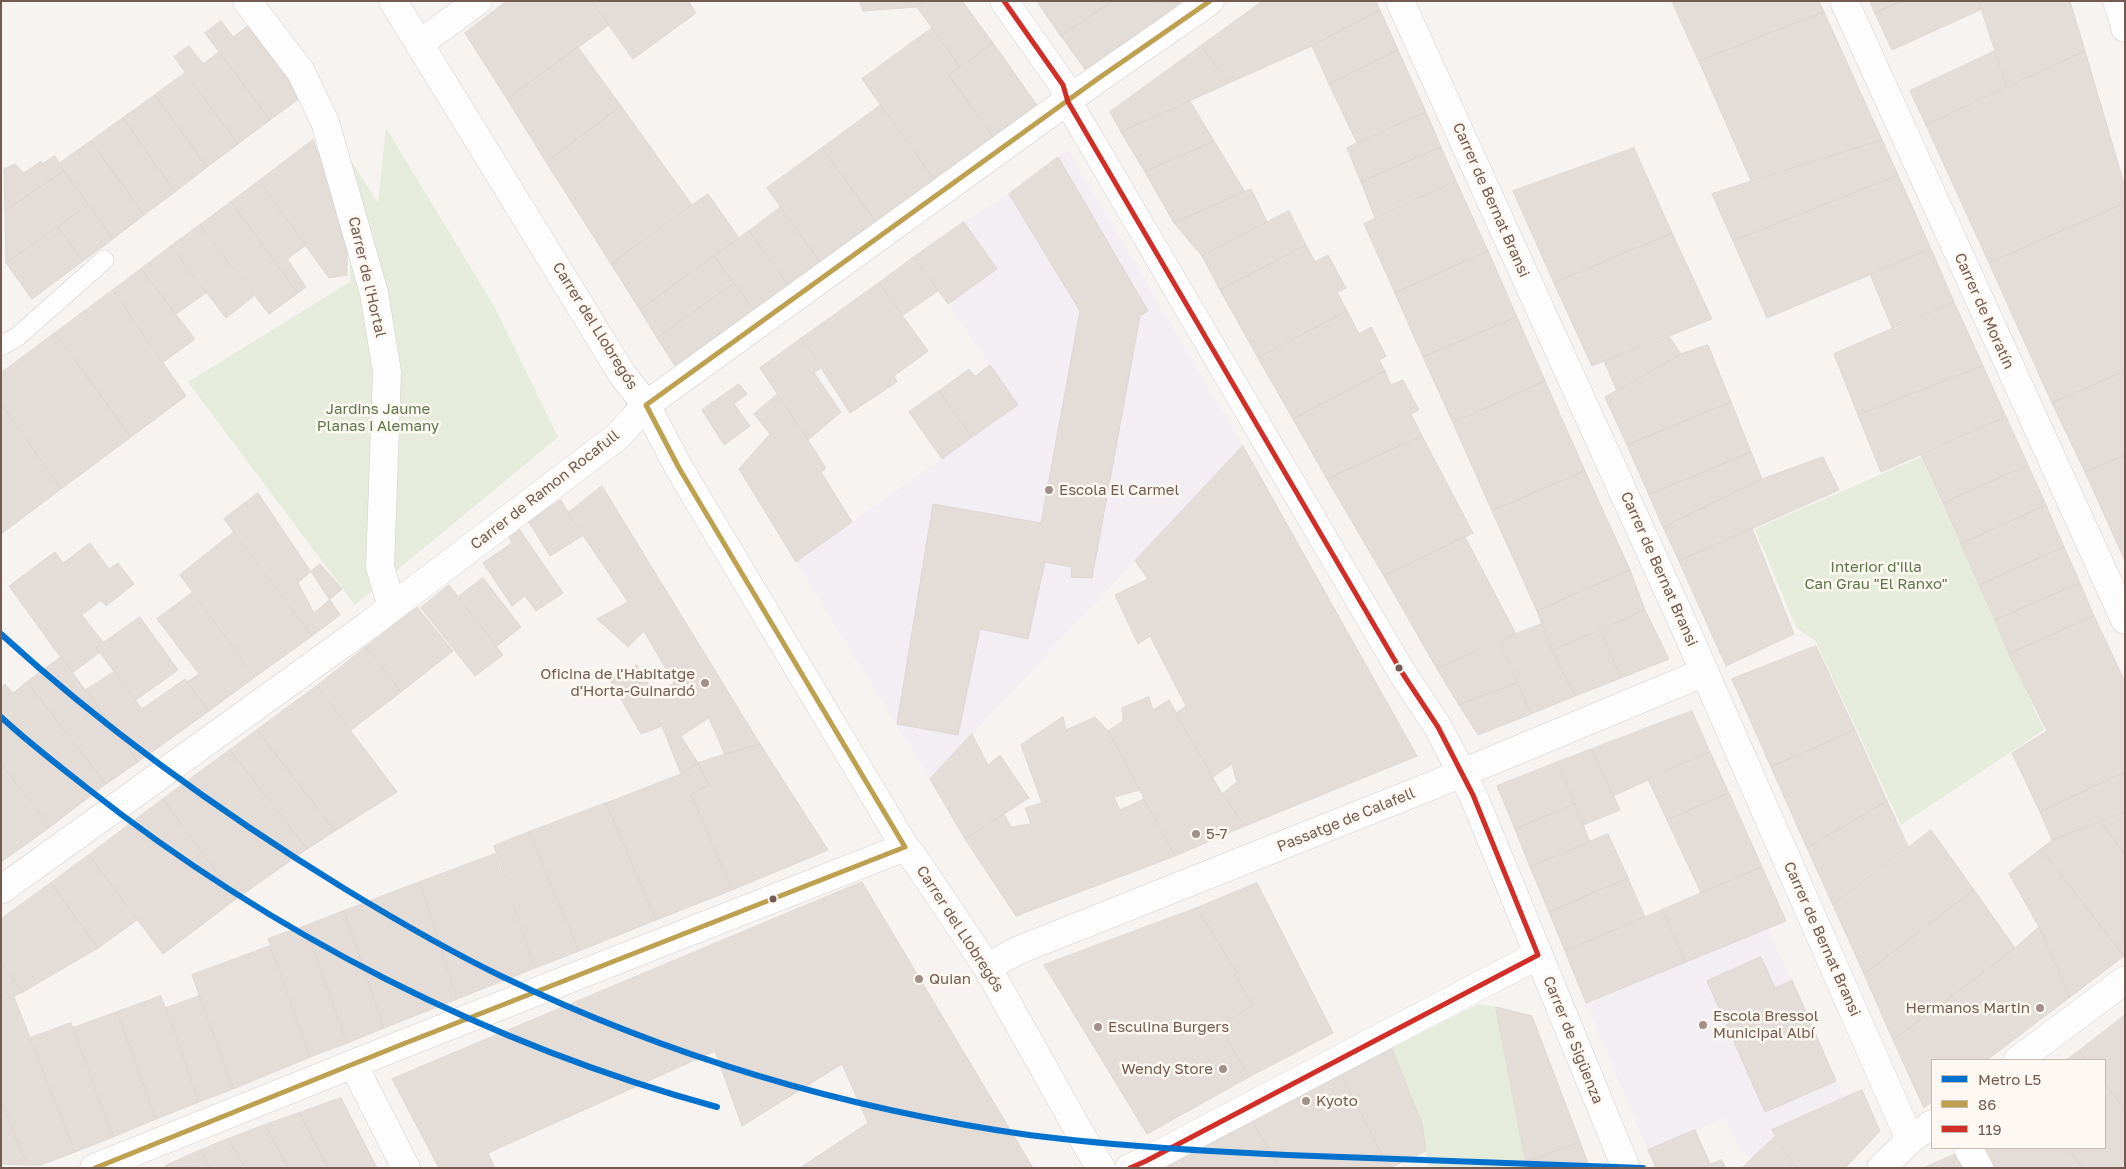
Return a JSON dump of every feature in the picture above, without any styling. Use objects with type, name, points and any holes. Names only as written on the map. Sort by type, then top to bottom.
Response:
[{"type":"street","name":"Carrer de l'Hortal","points":[[247,1],[301,72],[325,122],[374,293],[387,372],[380,566],[392,607]]},
{"type":"street","name":"Carrer del Llobregós","points":[[393,1],[622,374],[646,405],[680,468],[905,848],[916,861],[987,967],[1101,1168]]},
{"type":"street","points":[[419,44],[478,1]]},
{"type":"street","name":"Carrer de Sigüenza","points":[[1004,1],[1063,85],[1068,102],[1401,671],[1438,727],[1473,795],[1626,1168]]},
{"type":"street","name":"Carrer de Ramon Rocafull","points":[[1,890],[392,607],[618,436],[646,405],[1096,80],[1210,1]]},
{"type":"street","name":"Carrer de Bernat Bransi","points":[[1400,1],[1705,672],[1910,1140]]},
{"type":"street","name":"Carrer de Moratín","points":[[1844,1],[2125,620]]},
{"type":"street","name":"Passatge de Calafell","points":[[987,967],[1019,950],[1413,793],[1705,672]]},
{"type":"street","points":[[94,1168],[353,1064],[905,848]]},
{"type":"street","points":[[1130,1168],[1146,1162],[1538,955]]},
{"type":"street","points":[[2019,1059],[2125,980]]},
{"type":"street","points":[[353,1064],[406,1168]]},
{"type":"street","points":[[1882,1168],[1910,1140],[1931,1125]]},
{"type":"street","points":[[1969,1149],[1979,1168]]},
{"type":"lane","points":[[1,346],[17,337],[104,260]]},
{"type":"shaded area","name":"Escola El Carmel","points":[[1068,150],[1243,446],[930,779],[796,562],[1017,405],[948,304],[997,269],[964,222],[1009,194]]},
{"type":"shaded area","name":"Escola Bressol Municipal Albí","points":[[1768,928],[1843,1098],[1772,1130],[1775,1137],[1751,1159],[1742,1151],[1724,1118],[1648,1150],[1586,1003]]},
{"type":"green space","name":"Jardins Jaume Planas i Alemany","points":[[386,128],[494,306],[558,437],[355,605],[188,382],[350,282],[351,229],[338,140],[378,203]]},
{"type":"green space","name":"Interior d'illa Can Grau \"El Ranxo\"","points":[[1921,457],[2044,730],[1901,825],[1816,642],[1796,627],[1755,529]]},
{"type":"green space","points":[[1479,1004],[1496,1007],[1527,1168],[1428,1168],[1422,1124],[1392,1048]]},
{"type":"building","points":[[507,1],[592,1],[609,25],[507,99],[465,33]]},
{"type":"building","points":[[592,1],[688,1],[696,13],[633,59]]},
{"type":"building","points":[[860,1],[925,1],[917,7],[863,11]]},
{"type":"building","points":[[925,1],[962,1],[993,43],[960,67],[917,7]]},
{"type":"building","points":[[1037,1],[1113,1],[1061,36]]},
{"type":"building","points":[[1113,1],[1181,2],[1087,72],[1061,36]]},
{"type":"building","points":[[1263,1],[1376,1],[1380,10],[1312,46],[1229,83],[1201,46]]},
{"type":"building","points":[[1672,1],[1819,1],[1824,12],[1699,61]]},
{"type":"building","points":[[1870,1],[1902,1],[1875,13]]},
{"type":"building","points":[[1902,1],[1979,1],[1982,9],[1892,50],[1875,13]]},
{"type":"building","points":[[1979,1],[2070,1],[2085,51],[2007,87]]},
{"type":"building","points":[[1380,10],[1398,50],[1329,84],[1312,46]]},
{"type":"building","points":[[1824,12],[1882,140],[1751,181],[1699,61]]},
{"type":"building","points":[[221,21],[233,37],[248,26],[301,97],[270,120],[205,33]]},
{"type":"building","points":[[932,28],[960,67],[949,75],[995,140],[936,182],[862,79]]},
{"type":"building","points":[[993,43],[1039,108],[995,140],[949,75]]},
{"type":"building","points":[[189,46],[203,64],[219,52],[270,120],[238,144],[174,57]]},
{"type":"building","points":[[1201,46],[1229,83],[1121,132],[1110,112]]},
{"type":"building","points":[[578,47],[621,106],[546,162],[507,99]]},
{"type":"building","points":[[1398,50],[1426,112],[1357,143],[1329,84]]},
{"type":"building","points":[[1995,51],[2007,87],[1926,125],[1910,91]]},
{"type":"building","points":[[2085,51],[2125,187],[2125,203],[1989,263],[1926,125]]},
{"type":"building","points":[[185,73],[238,144],[207,167],[155,95]]},
{"type":"building","points":[[155,95],[207,167],[175,192],[123,118]]},
{"type":"building","points":[[1190,101],[1214,141],[1145,172],[1121,132]]},
{"type":"building","points":[[881,105],[936,182],[878,225],[822,148]]},
{"type":"building","points":[[621,106],[692,205],[611,264],[546,162]]},
{"type":"building","points":[[1426,112],[1441,147],[1361,182],[1347,148]]},
{"type":"building","points":[[123,118],[175,192],[144,215],[91,141]]},
{"type":"building","points":[[313,140],[347,227],[347,275],[329,278],[259,181]]},
{"type":"building","points":[[1882,140],[1898,175],[1733,241],[1712,194]]},
{"type":"building","points":[[91,141],[144,215],[113,239],[59,164]]},
{"type":"building","points":[[1214,141],[1245,192],[1174,223],[1145,172]]},
{"type":"building","points":[[1441,147],[1456,181],[1375,218],[1361,182]]},
{"type":"building","points":[[822,148],[878,225],[822,265],[767,188]]},
{"type":"building","points":[[1634,148],[1672,233],[1554,283],[1513,191]]},
{"type":"building","points":[[55,156],[64,171],[5,211],[4,169],[15,164],[24,173],[41,161],[42,164]]},
{"type":"building","points":[[1058,157],[1148,311],[1140,316],[1092,578],[1071,577],[1072,567],[1045,562],[1028,639],[980,629],[958,735],[897,724],[933,504],[1041,523],[1080,311],[1009,194]]},
{"type":"building","points":[[64,171],[89,205],[6,263],[5,211]]},
{"type":"building","points":[[1898,175],[1931,249],[1767,318],[1733,241]]},
{"type":"building","points":[[259,181],[306,245],[287,259],[306,287],[298,293],[231,202]]},
{"type":"building","points":[[1456,181],[1488,251],[1395,293],[1364,224]]},
{"type":"building","points":[[1251,189],[1267,222],[1202,256],[1174,223]]},
{"type":"building","points":[[708,194],[739,238],[640,310],[611,264]]},
{"type":"building","points":[[231,202],[298,293],[269,314],[200,225]]},
{"type":"building","points":[[2125,203],[2125,371],[2052,403],[1989,263]]},
{"type":"building","points":[[89,205],[113,239],[83,261],[58,227]]},
{"type":"building","points":[[781,207],[822,265],[790,288],[749,231]]},
{"type":"building","points":[[1289,211],[1306,245],[1220,290],[1202,256]]},
{"type":"building","points":[[964,222],[997,269],[948,304],[914,257]]},
{"type":"building","points":[[200,225],[254,296],[226,318],[171,246]]},
{"type":"building","points":[[58,227],[83,261],[32,299],[6,263]]},
{"type":"building","points":[[749,231],[790,288],[756,313],[714,256]]},
{"type":"building","points":[[1672,233],[1712,319],[1592,366],[1554,283]]},
{"type":"building","points":[[1306,245],[1315,262],[1328,255],[1346,288],[1337,292],[1347,311],[1258,358],[1220,290]]},
{"type":"building","points":[[171,246],[206,293],[176,314],[141,269]]},
{"type":"building","points":[[1931,249],[1954,302],[1893,330],[1870,274]]},
{"type":"building","points":[[1488,251],[1517,317],[1423,357],[1395,293]]},
{"type":"building","points":[[714,256],[734,283],[657,338],[640,310]]},
{"type":"building","points":[[914,257],[938,291],[903,315],[879,283]]},
{"type":"building","points":[[141,269],[195,339],[162,363],[113,290]]},
{"type":"building","points":[[734,283],[756,313],[677,369],[657,338]]},
{"type":"building","points":[[879,283],[928,351],[894,376],[897,382],[850,413],[802,338]]},
{"type":"building","points":[[113,290],[186,396],[131,437],[55,333]]},
{"type":"building","points":[[1954,302],[1983,366],[1858,415],[1834,354]]},
{"type":"building","points":[[1347,311],[1359,334],[1371,327],[1386,356],[1379,360],[1385,371],[1293,419],[1258,358]]},
{"type":"building","points":[[1517,317],[1545,381],[1453,423],[1423,357]]},
{"type":"building","points":[[55,333],[131,437],[61,489],[1,404],[1,373]]},
{"type":"building","points":[[1668,335],[1681,354],[1617,391],[1604,361]]},
{"type":"building","points":[[802,338],[822,367],[814,373],[841,412],[808,440],[760,368]]},
{"type":"building","points":[[1708,345],[1731,402],[1627,445],[1605,397],[1681,354]]},
{"type":"building","points":[[990,365],[1018,405],[972,437],[939,391],[969,369],[975,376]]},
{"type":"building","points":[[1983,366],[2006,417],[1881,472],[1858,415]]},
{"type":"building","points":[[1385,371],[1391,385],[1403,380],[1419,410],[1411,414],[1422,436],[1327,479],[1293,419]]},
{"type":"building","points":[[2125,371],[2125,455],[2085,472],[2052,403]]},
{"type":"building","points":[[1545,381],[1585,471],[1492,511],[1453,423]]},
{"type":"building","points":[[739,384],[747,394],[734,404],[750,426],[724,445],[702,410]]},
{"type":"building","points":[[939,391],[972,437],[942,459],[909,412]]},
{"type":"building","points":[[778,394],[826,468],[821,472],[852,522],[796,562],[739,469],[770,434],[754,414]]},
{"type":"building","points":[[1731,402],[1751,452],[1649,495],[1627,445]]},
{"type":"building","points":[[1,404],[61,489],[1,534]]},
{"type":"building","points":[[2006,417],[2028,465],[1943,503],[1921,455]]},
{"type":"building","points":[[1422,436],[1473,533],[1384,576],[1327,479]]},
{"type":"building","points":[[1243,446],[1417,756],[1245,826],[1222,794],[1237,782],[1232,764],[1213,777],[1176,713],[1186,706],[1150,636],[1138,644],[1115,595],[1148,579],[1135,561]]},
{"type":"building","points":[[1751,452],[1762,479],[1663,527],[1649,495]]},
{"type":"building","points":[[2125,455],[2125,561],[2085,472]]},
{"type":"building","points":[[1823,457],[1839,490],[1679,561],[1663,527],[1762,479]]},
{"type":"building","points":[[2028,465],[2046,505],[1961,544],[1943,503]]},
{"type":"building","points":[[1585,471],[1630,570],[1537,611],[1492,511]]},
{"type":"building","points":[[602,486],[760,744],[725,755],[709,718],[681,736],[698,763],[681,774],[662,726],[641,734],[610,680],[637,665],[656,697],[674,683],[644,631],[628,647],[597,619],[628,602],[568,513]]},
{"type":"building","points":[[258,493],[340,615],[312,636],[224,519]]},
{"type":"building","points":[[561,500],[582,536],[550,556],[528,521]]},
{"type":"building","points":[[2046,505],[2064,547],[1979,585],[1961,544]]},
{"type":"building","points":[[1752,528],[1794,634],[1726,666],[1679,561]]},
{"type":"building","points":[[520,530],[563,593],[536,611],[525,596],[512,606],[483,563],[512,543],[509,537]]},
{"type":"building","points":[[234,532],[312,636],[255,677],[180,575]]},
{"type":"building","points":[[1465,537],[1516,634],[1437,669],[1384,576]]},
{"type":"building","points":[[90,543],[109,569],[118,563],[134,584],[106,606],[101,600],[82,615],[103,642],[96,648],[99,653],[72,673],[9,586],[55,552],[63,563]]},
{"type":"building","points":[[2064,547],[2080,583],[1995,620],[1979,585]]},
{"type":"building","points":[[320,564],[342,589],[314,613],[298,583]]},
{"type":"building","points":[[1630,570],[1645,610],[1552,651],[1537,611]]},
{"type":"building","points":[[483,578],[521,627],[497,646],[458,597]]},
{"type":"building","points":[[2080,583],[2094,616],[2009,654],[1995,620]]},
{"type":"building","points":[[449,585],[503,655],[475,676],[421,608]]},
{"type":"building","points":[[192,593],[255,677],[209,711],[187,682],[199,674],[157,619]]},
{"type":"building","points":[[417,607],[453,651],[401,692],[366,647]]},
{"type":"building","points":[[1645,610],[1669,659],[1621,678],[1601,630]]},
{"type":"building","points":[[2094,616],[2125,682],[2125,772],[2040,812],[2012,753],[2047,731],[2009,654]]},
{"type":"building","points":[[140,617],[178,670],[136,700],[96,648]]},
{"type":"building","points":[[1542,624],[1552,651],[1575,696],[1531,714],[1500,640]]},
{"type":"building","points":[[1601,630],[1621,678],[1575,696],[1552,651]]},
{"type":"building","points":[[1500,640],[1517,683],[1459,705],[1437,669]]},
{"type":"building","points":[[1816,646],[1855,730],[1771,767],[1732,679]]},
{"type":"building","points":[[366,647],[401,692],[351,730],[317,686]]},
{"type":"building","points":[[61,657],[138,762],[106,784],[27,682]]},
{"type":"building","points":[[114,672],[142,709],[185,679],[209,711],[138,762],[86,690]]},
{"type":"building","points":[[27,682],[106,784],[50,827],[1,764],[1,687],[5,684],[13,693]]},
{"type":"building","points":[[1517,683],[1531,714],[1478,735],[1459,705]]},
{"type":"building","points":[[317,686],[397,792],[335,831],[257,730]]},
{"type":"building","points":[[1149,697],[1153,710],[1169,700],[1222,794],[1245,826],[1175,856],[1108,731],[1123,721],[1122,708]]},
{"type":"building","points":[[1692,711],[1710,752],[1613,796],[1592,749]]},
{"type":"building","points":[[1063,717],[1066,730],[1095,717],[1108,731],[1140,790],[1114,797],[1120,810],[1144,799],[1175,856],[1016,916],[965,839],[1004,814],[1011,827],[1031,824],[1025,808],[1042,803],[1021,745]]},
{"type":"building","points":[[257,730],[335,831],[307,849],[230,750]]},
{"type":"building","points":[[1855,730],[1887,801],[1807,848],[1771,767]]},
{"type":"building","points":[[972,734],[988,765],[1000,755],[1029,798],[965,839],[930,779]]},
{"type":"building","points":[[760,744],[828,850],[732,890],[691,794],[709,785],[698,763]]},
{"type":"building","points":[[1592,749],[1620,810],[1583,825],[1558,762]]},
{"type":"building","points":[[230,750],[307,849],[236,899],[163,799]]},
{"type":"building","points":[[1710,752],[1729,793],[1667,820],[1648,779]]},
{"type":"building","points":[[1558,762],[1575,804],[1515,829],[1497,786]]},
{"type":"building","points":[[698,763],[709,785],[691,794],[732,890],[656,920],[606,803],[681,774]]},
{"type":"building","points":[[1,764],[50,827],[1,862]]},
{"type":"building","points":[[2125,772],[2125,812],[2052,840],[2040,812]]},
{"type":"building","points":[[1729,793],[1762,867],[1701,893],[1667,820]]},
{"type":"building","points":[[163,799],[236,899],[163,954],[89,855]]},
{"type":"building","points":[[1887,801],[1908,846],[1833,905],[1807,848]]},
{"type":"building","points":[[606,803],[656,920],[579,951],[529,832]]},
{"type":"building","points":[[1575,804],[1590,842],[1530,867],[1515,829]]},
{"type":"building","points":[[2125,812],[2125,855],[2101,822]]},
{"type":"building","points":[[2101,822],[2125,855],[2124,956],[2041,849],[2052,840]]},
{"type":"building","points":[[1931,830],[1974,890],[1864,974],[1833,905]]},
{"type":"building","points":[[529,832],[579,951],[535,968],[494,846]]},
{"type":"building","points":[[1608,834],[1628,878],[1549,912],[1530,867]]},
{"type":"building","points":[[2041,849],[2124,956],[2070,997],[2039,927],[2009,874]]},
{"type":"building","points":[[495,854],[535,968],[457,999],[420,882]]},
{"type":"building","points":[[89,855],[137,920],[98,948],[51,883]]},
{"type":"building","points":[[1762,867],[1786,921],[1686,962],[1662,910]]},
{"type":"building","points":[[1628,878],[1645,917],[1565,951],[1549,912]]},
{"type":"building","points":[[420,882],[457,999],[384,1028],[344,911]]},
{"type":"building","points":[[862,882],[1033,1168],[800,1168],[868,1123],[842,1064],[742,1126],[715,1051],[488,1153],[495,1168],[439,1168],[392,1079]]},
{"type":"building","points":[[51,883],[98,948],[23,992],[1,963],[1,919]]},
{"type":"building","points":[[1257,883],[1333,1033],[1249,1077],[1220,1026],[1253,1005],[1235,975],[1237,973],[1197,908]]},
{"type":"building","points":[[1974,890],[2015,948],[1893,1040],[1864,974]]},
{"type":"building","points":[[1197,908],[1237,973],[1235,975],[1253,1005],[1220,1026],[1249,1077],[1147,1134],[1044,965]]},
{"type":"building","points":[[1662,910],[1686,962],[1586,1003],[1565,951]]},
{"type":"building","points":[[344,911],[384,1028],[347,1043],[305,926]]},
{"type":"building","points":[[305,926],[347,1043],[310,1057],[268,939]]},
{"type":"building","points":[[2039,927],[2070,997],[1988,1059],[1931,1059],[1931,1103],[1924,1108],[1893,1040],[2015,948]]},
{"type":"building","points":[[270,946],[310,1057],[233,1089],[192,975]]},
{"type":"building","points":[[1761,957],[1775,988],[1792,980],[1836,1081],[1765,1112],[1707,981]]},
{"type":"building","points":[[1,963],[23,992],[1,1002]]},
{"type":"building","points":[[161,996],[199,1102],[156,1119],[117,1012]]},
{"type":"building","points":[[200,996],[233,1089],[199,1102],[166,1008]]},
{"type":"building","points":[[14,997],[75,1152],[41,1165],[27,1165],[1,1101],[1,1002]]},
{"type":"building","points":[[1496,1007],[1532,1016],[1580,1142],[1526,1162]]},
{"type":"building","points":[[117,1012],[156,1119],[113,1137],[73,1028]]},
{"type":"building","points":[[2125,1015],[2125,1109],[2106,1085],[2106,1059],[2085,1059],[2079,1051]]},
{"type":"building","points":[[71,1023],[113,1137],[75,1152],[30,1038]]},
{"type":"building","points":[[1392,1048],[1422,1124],[1426,1151],[1389,1168],[1341,1074]]},
{"type":"building","points":[[2079,1051],[2085,1059],[2067,1059]]},
{"type":"building","points":[[1341,1074],[1389,1168],[1279,1168],[1252,1120]]},
{"type":"building","points":[[2106,1085],[2125,1109],[2125,1168],[2083,1168],[2068,1149],[2106,1149]]},
{"type":"building","points":[[1862,1090],[1880,1131],[1845,1168],[1796,1168],[1772,1130]]},
{"type":"building","points":[[341,1098],[377,1168],[328,1168],[299,1113]]},
{"type":"building","points":[[1,1101],[27,1165],[1,1164]]},
{"type":"building","points":[[299,1113],[328,1168],[288,1168],[265,1125]]},
{"type":"building","points":[[1252,1120],[1279,1168],[1170,1168],[1168,1164]]},
{"type":"building","points":[[265,1125],[288,1168],[245,1168],[228,1139]]},
{"type":"building","points":[[1695,1130],[1710,1164],[1701,1168],[1656,1168],[1648,1150]]},
{"type":"building","points":[[1775,1137],[1796,1168],[1742,1168],[1751,1159]]},
{"type":"building","points":[[228,1139],[245,1168],[210,1168],[201,1150]]},
{"type":"building","points":[[1580,1142],[1590,1168],[1527,1168],[1526,1162]]},
{"type":"building","points":[[1982,1149],[2068,1149],[2083,1168],[1993,1168]]},
{"type":"building","points":[[201,1150],[210,1168],[165,1166]]},
{"type":"building","points":[[1956,1154],[1964,1168],[1923,1168]]},
{"type":"building","points":[[1722,1160],[1726,1168],[1701,1168],[1710,1164]]},
{"type":"metro line","name":"L5","points":[[1,634],[82,704],[167,770],[210,801],[345,889],[461,956],[501,976],[564,1005],[693,1055],[759,1076],[893,1110],[961,1124],[1061,1139],[1157,1148],[1332,1157],[1643,1168]]},
{"type":"metro line","name":"L5","points":[[1,717],[65,771],[158,841],[231,891],[308,937],[386,979],[466,1017],[548,1052],[632,1081],[717,1107]]},
{"type":"transit line","name":"119","points":[[1004,1],[1063,85],[1068,102],[1401,671],[1438,727],[1473,795],[1538,955],[1130,1168]]},
{"type":"transit line","name":"86","points":[[95,1168],[403,1044],[905,847],[679,468],[646,405],[1096,80],[1210,1]]},
{"type":"place","name":"Escola El Carmel","points":[[1049,490]]},
{"type":"place","name":"Oficina de l'Habitatge d'Horta-Guinardó","points":[[705,683]]},
{"type":"place","name":"5-7","points":[[1196,834]]},
{"type":"place","name":"Quian","points":[[919,979]]},
{"type":"place","name":"Hermanos Martin","points":[[2040,1008]]},
{"type":"place","name":"Escola Bressol Municipal Albí","points":[[1703,1025]]},
{"type":"place","name":"Esculina Burgers","points":[[1098,1027]]},
{"type":"place","name":"Wendy Store","points":[[1223,1069]]},
{"type":"place","name":"Kyoto","points":[[1306,1101]]}]
